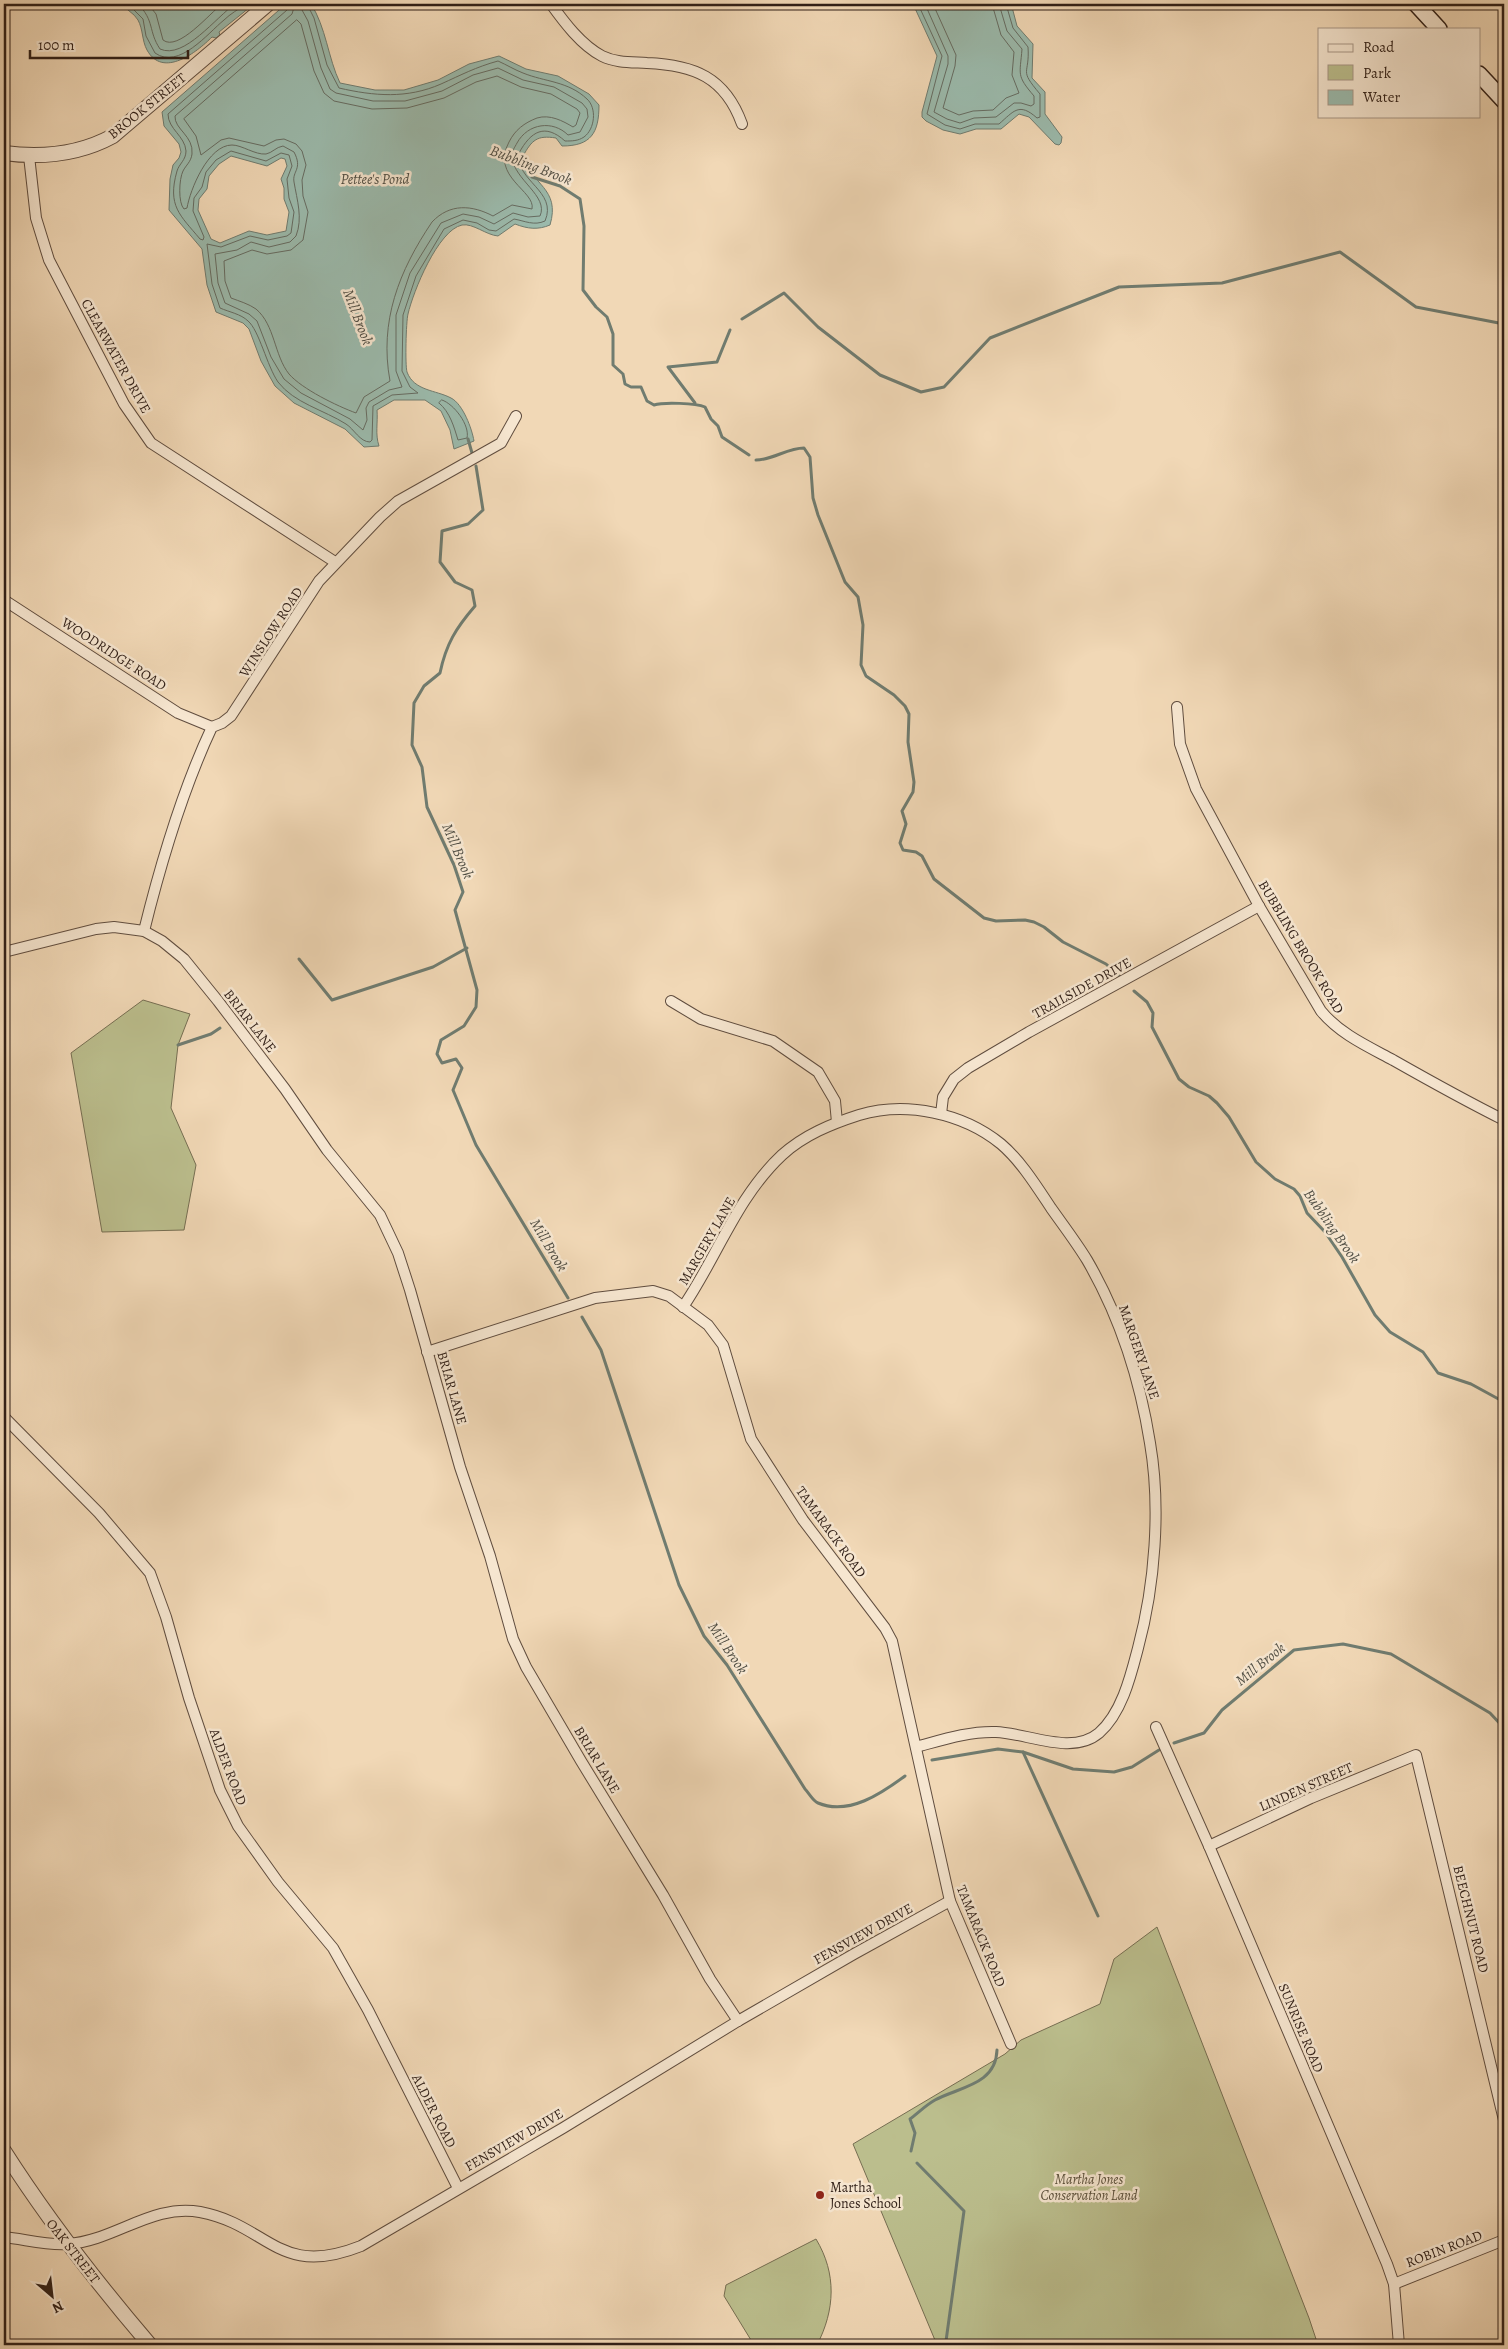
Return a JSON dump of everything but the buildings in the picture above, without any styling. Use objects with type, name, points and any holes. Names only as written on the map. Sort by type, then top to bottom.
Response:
[{"type":"main road","points":[[1416,4],[1438,28]]},
{"type":"main road","points":[[1480,75],[1504,101]]},
{"type":"street","name":"BROOK STREET","points":[[4,153],[29,156],[80,150],[113,136],[268,4]]},
{"type":"street","points":[[551,4],[575,34],[602,56],[628,62],[683,67],[711,79],[732,100],[742,124]]},
{"type":"street","name":"CLEARWATER DRIVE","points":[[29,156],[36,218],[49,260],[124,404],[151,443],[335,562]]},
{"type":"street","name":"WINSLOW ROAD","points":[[212,727],[222,723],[231,716],[319,580],[335,562],[398,501],[500,443],[516,416]]},
{"type":"street","name":"WOODRIDGE ROAD","points":[[4,600],[178,713],[212,727]]},
{"type":"street","name":"BUBBLING BROOK ROAD","points":[[1177,707],[1180,744],[1196,789],[1259,906],[1321,1012],[1332,1025],[1436,1086],[1504,1120]]},
{"type":"street","points":[[144,931],[155,888],[193,770],[212,727]]},
{"type":"street","name":"TRAILSIDE DRIVE","points":[[941,1114],[943,1097],[954,1080],[968,1068],[1029,1032],[1259,906]]},
{"type":"street","name":"BRIAR LANE","points":[[4,952],[96,929],[114,927],[144,931],[162,941],[184,959],[285,1089],[327,1150],[380,1215],[398,1253],[513,1639],[526,1667],[581,1761],[710,1979],[738,2021]]},
{"type":"street","points":[[671,1001],[701,1019],[773,1041],[818,1072],[835,1101],[837,1122]]},
{"type":"street","name":"MARGERY LANE","points":[[683,1307],[704,1276],[724,1232],[758,1182],[781,1156],[804,1138],[837,1122],[884,1109],[941,1114],[967,1123],[1002,1145],[1024,1169],[1087,1260],[1116,1322],[1141,1399],[1151,1444],[1155,1489],[1155,1535],[1144,1625],[1132,1672],[1120,1702],[1107,1725],[1087,1740],[1069,1742],[996,1732],[970,1734],[916,1747]]},
{"type":"street","name":"TAMARACK ROAD","points":[[427,1352],[595,1298],[653,1291],[669,1296],[708,1325],[723,1345],[751,1439],[803,1520],[885,1628],[892,1641],[950,1901],[1011,2044]]},
{"type":"street","name":"ALDER ROAD","points":[[4,1416],[99,1513],[150,1573],[164,1610],[189,1698],[220,1790],[238,1826],[278,1882],[333,1948],[368,2010],[458,2188]]},
{"type":"street","name":"SUNRISE ROAD","points":[[1156,1727],[1209,1846],[1394,2284],[1399,2345]]},
{"type":"street","name":"LINDEN STREET","points":[[1209,1846],[1311,1798],[1416,1755]]},
{"type":"street","name":"BEECHNUT ROAD","points":[[1416,1755],[1504,2120]]},
{"type":"street","name":"FENSVIEW DRIVE","points":[[68,2244],[84,2241],[151,2217],[180,2210],[201,2212],[217,2217],[292,2255],[311,2258],[345,2252],[361,2246],[563,2128],[738,2021],[950,1901]]},
{"type":"street","name":"OAK STREET","points":[[4,2151],[41,2209],[150,2345]]},
{"type":"street","points":[[4,2237],[68,2244]]},
{"type":"street","name":"ROBIN ROAD","points":[[1394,2284],[1504,2240]]},
{"type":"green space","points":[[143,1000],[190,1014],[178,1045],[171,1108],[196,1165],[184,1230],[102,1232],[71,1053]]},
{"type":"green space","name":"Martha Jones Conservation Land","points":[[1157,1927],[1318,2345],[937,2345],[853,2144],[1005,2054],[1021,2040],[1100,2004],[1114,1959]]},
{"type":"green space","points":[[816,2239],[828,2265],[831,2292],[827,2319],[817,2345],[754,2345],[724,2296],[726,2285]]},
{"type":"water","points":[[122,4],[254,4],[219,32],[220,35],[216,38],[212,37],[189,55],[171,63],[162,62],[154,58],[147,50],[138,20]]},
{"type":"water","name":"Pettee's Pond","points":[[286,4],[311,4],[324,33],[340,83],[375,90],[404,90],[438,80],[469,64],[499,56],[526,69],[558,76],[589,94],[599,105],[597,123],[591,136],[580,144],[562,146],[556,138],[540,138],[532,142],[523,156],[527,166],[544,188],[552,203],[550,225],[533,228],[515,224],[498,236],[466,225],[453,229],[444,238],[428,263],[411,304],[407,325],[407,372],[415,383],[455,401],[466,417],[474,441],[454,449],[450,430],[441,411],[425,400],[394,400],[377,410],[379,446],[364,447],[345,429],[294,403],[275,386],[261,361],[249,329],[243,323],[216,312],[207,285],[202,249],[169,210],[170,179],[173,165],[181,152],[179,144],[164,126],[162,112]],"holes":[[[231,156],[267,166],[281,158],[285,159],[287,166],[281,179],[284,188],[284,199],[289,212],[286,231],[267,235],[249,231],[220,243],[211,239],[198,210],[199,199],[207,189],[209,176],[219,164]]]},
{"type":"water","points":[[913,4],[1005,4],[1012,7],[1017,26],[1033,44],[1032,78],[1045,92],[1045,114],[1062,137],[1061,143],[1059,145],[1055,144],[1029,117],[1019,114],[1001,129],[976,129],[960,134],[943,130],[926,121],[922,117],[922,112],[937,56]]},
{"type":"waterway","name":"Bubbling Brook","points":[[532,177],[560,186],[580,199],[584,226],[583,290],[596,307],[607,317],[613,334],[613,365],[623,374],[625,384],[631,387],[641,387],[647,401],[654,405],[679,403],[705,407],[711,419],[718,426],[722,437],[749,455]]},
{"type":"waterway","points":[[742,319],[784,293],[818,327],[880,375],[921,392],[944,387],[990,338],[1119,287],[1222,283],[1340,252],[1416,307],[1504,324]]},
{"type":"waterway","points":[[695,403],[668,367],[717,362],[730,330]]},
{"type":"waterway","name":"Mill Brook","points":[[468,439],[472,453]]},
{"type":"waterway","name":"Bubbling Brook","points":[[756,460],[804,448],[810,457],[813,498],[818,515],[845,582],[858,597],[863,625],[861,665],[866,676],[894,695],[905,706],[909,714],[908,742],[914,782],[913,792],[902,811],[906,824],[900,843],[903,850],[916,852],[922,856],[934,879],[984,918],[996,921],[1025,920],[1034,922],[1044,927],[1063,942],[1106,964],[1120,977]]},
{"type":"waterway","name":"Mill Brook","points":[[476,466],[483,510],[468,524],[442,531],[440,562],[455,582],[472,590],[475,606],[453,637],[445,653],[440,673],[424,686],[414,703],[412,745],[422,767],[427,807],[454,865],[463,892],[455,910],[477,990],[476,1007],[464,1026],[441,1040],[437,1054],[442,1063],[456,1059],[462,1068],[453,1090],[476,1145],[568,1298]]},
{"type":"waterway","points":[[299,959],[332,1000],[433,967],[467,948]]},
{"type":"waterway","name":"Bubbling Brook","points":[[1134,991],[1147,1002],[1153,1013],[1152,1027],[1179,1079],[1189,1087],[1209,1096],[1217,1103],[1229,1117],[1256,1162],[1275,1179],[1294,1189],[1300,1196],[1307,1213],[1325,1232],[1342,1257],[1375,1315],[1390,1332],[1423,1352],[1438,1373],[1471,1384],[1504,1402]]},
{"type":"waterway","points":[[178,1045],[211,1034],[220,1028]]},
{"type":"waterway","name":"Mill Brook","points":[[582,1317],[601,1350],[679,1585],[704,1636],[727,1665],[805,1789],[818,1803],[841,1807],[864,1801],[905,1776]]},
{"type":"waterway","name":"Mill Brook","points":[[1174,1743],[1204,1733],[1222,1710],[1294,1650],[1343,1644],[1391,1654],[1490,1713],[1504,1728]]},
{"type":"waterway","name":"Mill Brook","points":[[932,1760],[998,1749],[1023,1752],[1073,1769],[1114,1772],[1132,1767],[1159,1750]]},
{"type":"waterway","points":[[1023,1752],[1098,1916]]},
{"type":"waterway","points":[[911,2151],[915,2133],[910,2119],[935,2100],[965,2088],[983,2078],[995,2062],[997,2050]]},
{"type":"waterway","points":[[917,2163],[964,2211],[946,2341]]},
{"type":"place","name":"Martha Jones School","points":[[820,2195]]}]
